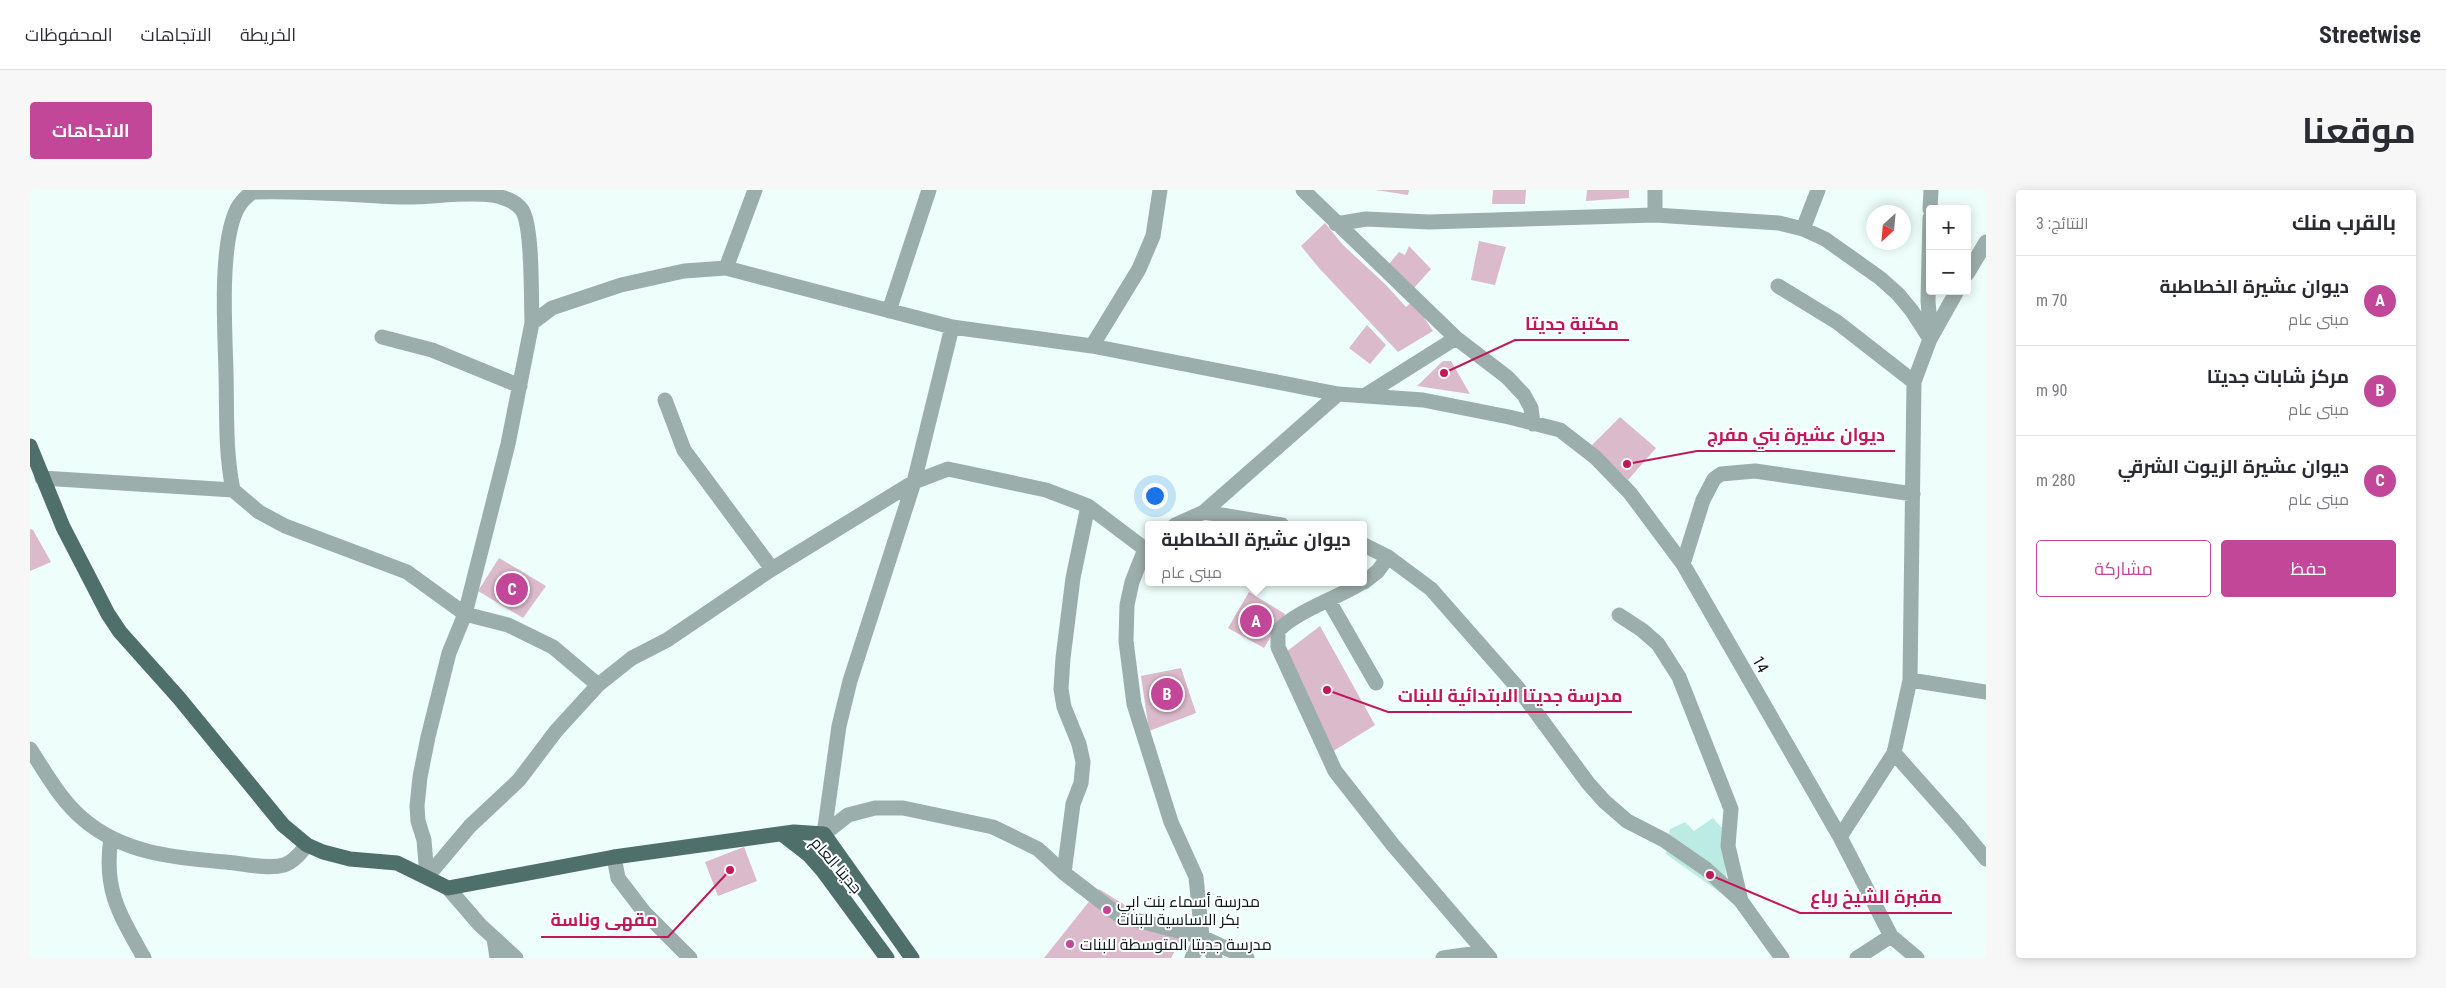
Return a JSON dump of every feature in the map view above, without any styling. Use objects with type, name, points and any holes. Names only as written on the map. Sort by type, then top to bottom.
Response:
[{"type":"main road","points":[[30,446],[63,528],[108,614],[120,632],[207,730],[246,782],[283,825],[307,845],[323,852],[350,859],[397,863],[448,888],[614,857],[782,834]]},
{"type":"main road","name":"جديتا العام","points":[[782,834],[794,832],[824,834],[912,958]]},
{"type":"main road","name":"جديتا العام","points":[[782,834],[809,855],[887,958]]},
{"type":"street","points":[[726,268],[755,190]]},
{"type":"street","points":[[889,311],[929,190]]},
{"type":"street","points":[[1092,346],[1139,269],[1153,236],[1160,190]]},
{"type":"street","points":[[1302,190],[1456,338],[1507,377],[1524,395],[1531,408],[1533,424]]},
{"type":"street","points":[[1655,215],[1656,190]]},
{"type":"street","points":[[1803,229],[1818,190]]},
{"type":"street","points":[[1930,205],[1931,190]]},
{"type":"street","points":[[234,490],[227,443],[224,306],[227,256],[232,225],[237,208],[246,193],[264,191],[402,197],[473,192],[502,197],[512,201],[522,210],[527,233],[532,322],[520,386],[465,614],[449,653],[420,777],[417,806],[418,821],[424,840],[427,877]]},
{"type":"street","points":[[1336,224],[1366,219],[1429,222],[1655,215],[1779,223],[1803,229],[1825,239],[1880,278],[1898,294],[1932,333]]},
{"type":"street","points":[[1971,267],[1986,242]]},
{"type":"street","points":[[1929,250],[1928,314],[1932,333]]},
{"type":"street","name":"14","points":[[532,322],[552,308],[621,285],[684,271],[726,268],[952,327],[1092,346],[1338,394],[1423,400],[1509,417],[1560,430],[1595,457],[1630,493],[1683,564],[1840,837],[1891,936],[1917,958]]},
{"type":"street","points":[[1778,286],[1837,322],[1914,382]]},
{"type":"street","points":[[1840,837],[1894,753],[1910,680],[1914,382],[1932,333],[1955,295]]},
{"type":"street","points":[[824,834],[839,726],[850,681],[914,482],[952,327]]},
{"type":"street","points":[[382,336],[432,350],[520,386]]},
{"type":"street","points":[[1364,396],[1456,338]]},
{"type":"street","points":[[1185,521],[1204,512],[1338,394]]},
{"type":"street","points":[[665,400],[684,450],[772,569]]},
{"type":"street","points":[[427,877],[470,826],[519,780],[556,731],[598,685],[632,658],[667,640],[772,569],[914,482],[948,469],[1046,490],[1088,506],[1145,547]]},
{"type":"street","points":[[1683,564],[1703,500],[1714,479],[1721,474],[1755,472],[1912,494]]},
{"type":"street","points":[[42,478],[234,490],[259,512],[286,526],[407,572],[465,614],[508,625],[553,647],[598,685]]},
{"type":"street","points":[[1064,873],[1073,804],[1081,783],[1084,762],[1064,707],[1061,689],[1073,578],[1088,506]]},
{"type":"street","points":[[1204,512],[1258,521]]},
{"type":"street","points":[[1367,546],[1388,557],[1431,589],[1518,688],[1588,784],[1609,806],[1627,821],[1664,840],[1706,869],[1741,900],[1782,958]]},
{"type":"street","points":[[1145,553],[1132,582],[1127,605],[1129,670],[1134,704],[1171,822],[1196,878],[1202,937],[1215,958]]},
{"type":"street","points":[[1367,579],[1378,571],[1388,557]]},
{"type":"street","points":[[1356,586],[1281,626],[1278,631],[1278,647],[1335,772],[1393,845],[1488,955]]},
{"type":"street","points":[[1329,601],[1376,683]]},
{"type":"street","points":[[1619,615],[1642,630],[1658,644],[1679,677],[1731,810],[1728,846],[1741,900]]},
{"type":"street","points":[[1910,680],[1986,692]]},
{"type":"street","points":[[30,749],[69,805],[83,820],[111,838],[142,850],[167,856],[262,866],[284,865],[297,856],[307,845]]},
{"type":"street","points":[[1894,753],[1986,859]]},
{"type":"street","points":[[824,834],[848,815],[875,808],[903,808],[993,827],[1014,835],[1038,849],[1064,873],[1120,916],[1202,937],[1247,958]]},
{"type":"street","points":[[111,838],[108,862],[111,890],[144,958]]},
{"type":"street","points":[[614,857],[618,878],[644,912],[690,958]]},
{"type":"street","points":[[448,888],[494,938],[516,958]]},
{"type":"street","points":[[1858,958],[1891,936]]},
{"type":"street","points":[[1192,958],[1202,937]]},
{"type":"street","points":[[494,938],[496,958]]},
{"type":"street","points":[[1443,958],[1488,955]]},
{"type":"shaded area","points":[[1713,818],[1722,828],[1728,898],[1666,854],[1670,829],[1685,822],[1694,831]]},
{"type":"building","points":[[1376,190],[1409,190],[1408,195]]},
{"type":"building","points":[[1493,190],[1526,190],[1525,204],[1492,204]]},
{"type":"building","points":[[1587,190],[1629,190],[1629,198],[1586,201]]},
{"type":"building","points":[[1325,223],[1343,245],[1385,284],[1406,307],[1413,301],[1433,331],[1398,352],[1319,268],[1301,246]]},
{"type":"building","points":[[1479,241],[1506,247],[1495,285],[1471,280]]},
{"type":"building","points":[[1409,246],[1431,269],[1414,288],[1389,264],[1399,252],[1405,255]]},
{"type":"building","points":[[1367,325],[1386,345],[1370,364],[1349,348]]},
{"type":"building","points":[[1443,361],[1451,361],[1470,394],[1417,386]]},
{"type":"building","points":[[1620,417],[1656,448],[1628,480],[1592,445]]},
{"type":"building","points":[[30,529],[33,530],[51,562],[30,571]]},
{"type":"building","points":[[499,558],[546,586],[523,618],[478,591]]},
{"type":"building","points":[[1249,592],[1285,614],[1264,648],[1228,628]]},
{"type":"building","points":[[1320,626],[1375,725],[1327,755],[1282,655]]},
{"type":"building","points":[[1181,668],[1196,713],[1149,731],[1141,676]]},
{"type":"building","points":[[744,847],[757,881],[718,896],[705,862]]},
{"type":"building","name":"مدرسة أسماء بنت ابي بكر الاساسية للبنات","points":[[1099,889],[1181,940],[1171,958],[1044,958]]},
{"type":"place","name":"مكتبة جديتا","points":[[1444,373]]},
{"type":"place","name":"ديوان عشيرة بني مفرج","points":[[1627,464]]},
{"type":"place","name":"ديوان عشيرة الزيوت الشرقي","points":[[512,589]]},
{"type":"place","name":"ديوان عشيرة الخطاطبة","points":[[1256,621]]},
{"type":"place","name":"مدرسة جديتا الابتدائية للبنات","points":[[1327,690]]},
{"type":"place","name":"مركز شابات جديتا","points":[[1167,694]]},
{"type":"place","name":"مقهى وناسة","points":[[730,870]]},
{"type":"place","name":"مقبرة الشيخ رباع","points":[[1710,875]]},
{"type":"place","name":"مدرسة أسماء بنت ابي بكر الاساسية للبنات","points":[[1107,910]]},
{"type":"place","name":"مدرسة جديتا المتوسطة للبنات","points":[[1070,944]]}]
